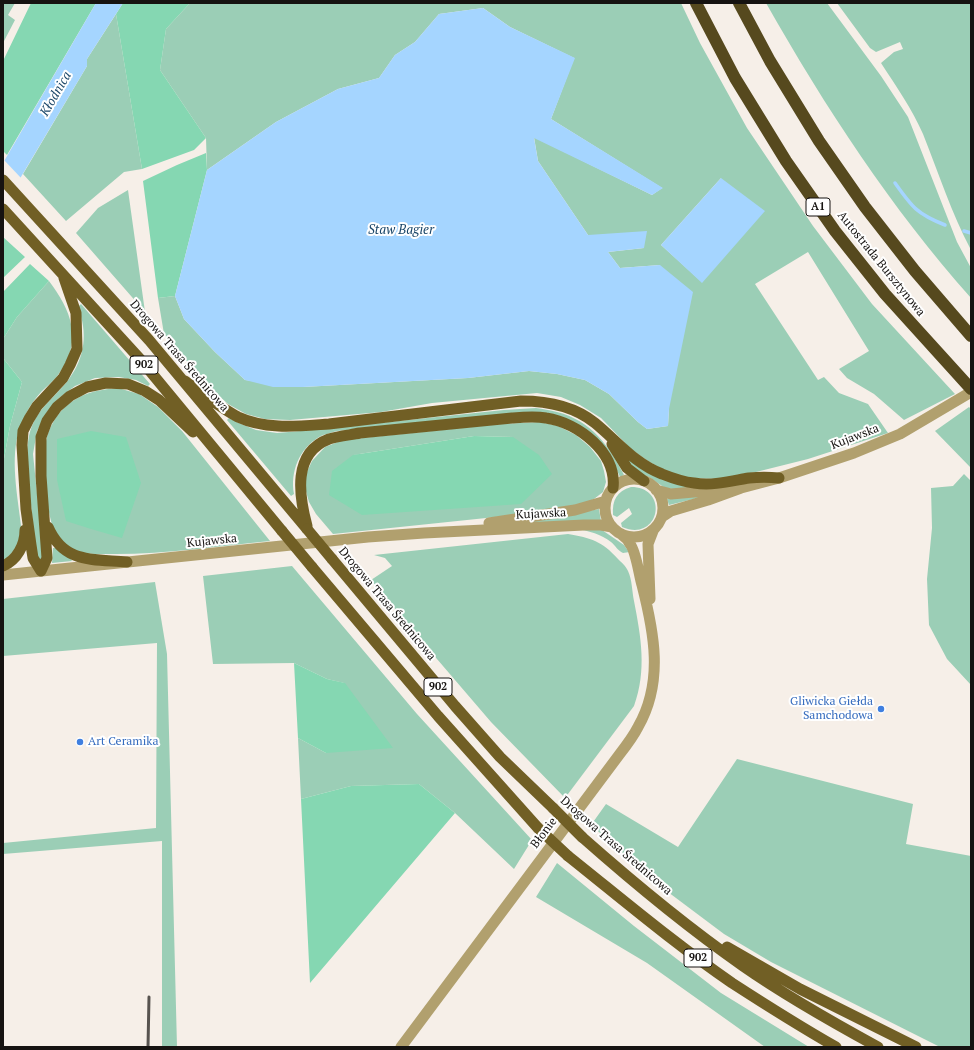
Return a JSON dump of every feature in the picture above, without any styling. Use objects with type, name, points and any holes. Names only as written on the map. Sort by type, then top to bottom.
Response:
[{"type":"highway","name":"Autostrada Bursztynowa","points":[[696,3],[735,78],[786,161],[834,231],[885,294],[971,390]]},
{"type":"highway","name":"Autostrada Bursztynowa","points":[[739,3],[770,61],[819,141],[861,201],[915,271],[971,336]]},
{"type":"main road","name":"Drogowa Trasa Średnicowa","points":[[3,180],[185,381],[460,712],[500,757],[582,837],[619,870],[685,923],[749,970],[804,1005],[878,1047]]},
{"type":"main road","name":"902","points":[[3,209],[140,359],[424,701],[538,828],[568,856],[659,929],[732,982],[803,1028],[836,1047]]},
{"type":"main road","points":[[41,571],[33,558],[26,509],[22,459],[24,431],[29,419],[37,406],[63,378],[76,349],[76,313],[62,273]]},
{"type":"main road","points":[[185,381],[238,417],[276,426],[336,423],[521,401],[546,403],[569,408],[595,423],[636,459],[660,474],[694,483],[705,484],[749,478],[779,478]]},
{"type":"main road","points":[[41,571],[47,558],[40,456],[41,437],[47,421],[57,408],[70,396],[87,387],[106,383],[128,384],[146,391],[223,459]]},
{"type":"main road","points":[[307,529],[302,509],[300,485],[301,473],[306,458],[320,444],[328,440],[340,436],[360,433],[534,416],[551,419],[566,424],[580,432],[600,449],[613,471],[613,488]]},
{"type":"main road","points":[[595,423],[614,446],[627,468],[644,481]]},
{"type":"main road","points":[[3,566],[14,559],[21,549],[25,539],[26,509]]},
{"type":"main road","points":[[43,509],[52,537],[60,547],[72,555],[128,562]]},
{"type":"main road","points":[[685,923],[800,989],[916,1047]]},
{"type":"street","name":"Kujawska","points":[[662,517],[671,511],[854,453],[900,434],[971,390]]},
{"type":"street","points":[[633,479],[644,481],[656,490],[662,500],[662,517],[657,526],[646,535],[639,537],[628,537],[622,535],[612,527],[606,515],[606,502],[608,495],[613,488],[625,481],[633,479]]},
{"type":"street","name":"Kujawska","points":[[656,490],[671,494],[741,488]]},
{"type":"street","name":"Kujawska","points":[[424,533],[575,510],[606,502]]},
{"type":"street","name":"Kujawska","points":[[3,575],[368,537],[584,525],[601,525],[612,527]]},
{"type":"street","name":"Błonie","points":[[401,1047],[619,755],[638,727],[649,703],[655,674],[650,614],[648,544],[653,530]]},
{"type":"street","name":"Błonie","points":[[622,535],[632,547],[650,614]]},
{"type":"green space","points":[[3,3],[15,3],[8,15],[15,20],[3,43]]},
{"type":"green space","points":[[31,3],[96,3],[7,155],[3,151],[3,61]]},
{"type":"green space","points":[[123,3],[190,3],[166,29],[160,70],[206,138],[194,150],[142,169],[116,14]]},
{"type":"green space","points":[[190,3],[681,3],[700,43],[747,128],[813,226],[872,304],[955,394],[904,420],[874,394],[847,378],[839,369],[869,351],[808,252],[755,284],[818,380],[824,377],[839,393],[868,404],[888,433],[808,459],[756,472],[719,479],[690,478],[667,472],[648,461],[631,449],[601,418],[580,405],[561,397],[537,393],[432,403],[381,412],[290,420],[265,419],[246,414],[228,404],[205,383],[164,334],[158,298],[175,296],[184,319],[215,352],[245,380],[303,387],[468,378],[529,371],[557,374],[585,380],[609,394],[647,429],[668,426],[669,409],[660,265],[620,268],[608,252],[644,248],[588,235],[538,161],[534,137],[652,195],[662,188],[551,119],[574,58],[510,27],[483,8],[439,14],[415,42],[395,55],[379,78],[338,89],[276,122],[207,170],[206,138],[160,70],[166,29]],"holes":[[[721,178],[702,282],[661,245]]]},
{"type":"green space","points":[[766,3],[827,3],[881,76],[908,117],[957,242],[971,268],[971,298],[914,229],[861,156],[788,42]]},
{"type":"green space","points":[[837,3],[971,3],[971,250],[951,207],[919,125],[904,98],[881,63],[894,52],[903,49],[900,42],[876,52],[870,48]]},
{"type":"green space","points":[[116,14],[142,169],[124,172],[66,221],[23,174],[87,66],[87,59]]},
{"type":"green space","points":[[206,153],[207,170],[175,296],[158,298],[143,181]]},
{"type":"green space","points":[[128,190],[145,312],[76,233],[98,208]]},
{"type":"green space","points":[[3,237],[25,257],[3,278]]},
{"type":"green space","points":[[30,264],[49,281],[17,317],[3,339],[3,292]]},
{"type":"green space","points":[[49,281],[57,292],[68,314],[71,325],[71,348],[67,360],[60,372],[33,402],[24,417],[18,434],[15,471],[22,534],[20,544],[3,562],[3,464],[10,426],[22,382],[3,358],[3,339],[17,317]]},
{"type":"green space","points":[[81,304],[150,384],[148,386],[136,380],[119,377],[95,378],[75,386],[59,398],[47,412],[37,431],[33,454],[43,552],[40,565],[36,557],[28,472],[27,458],[29,436],[40,411],[69,379],[79,362],[82,353],[84,335],[78,307]]},
{"type":"green space","points":[[3,358],[22,382],[10,426],[3,464]]},
{"type":"green space","points":[[118,388],[139,394],[158,407],[182,431],[270,541],[134,554],[101,554],[76,551],[57,536],[50,517],[46,490],[44,462],[48,432],[60,412],[76,399],[95,391]]},
{"type":"green space","points":[[969,407],[971,409],[971,468],[935,431]]},
{"type":"green space","points":[[536,408],[554,411],[569,416],[590,428],[612,454],[624,475],[620,477],[615,466],[592,435],[515,413],[337,431],[323,435],[312,442],[301,455],[295,469],[293,478],[294,494],[291,496],[227,420],[229,418],[256,430],[277,433]]},
{"type":"green space","points":[[540,422],[558,426],[576,435],[590,447],[601,461],[606,482],[603,492],[594,499],[580,505],[534,513],[333,534],[316,514],[309,502],[305,488],[306,474],[312,461],[325,447],[343,440],[501,424]],"holes":[[[474,436],[513,437],[353,455]]]},
{"type":"green space","points":[[91,431],[126,437],[141,483],[122,538],[66,521],[57,480],[57,439]]},
{"type":"green space","points":[[474,436],[513,437],[539,455],[552,474],[521,504],[362,515],[329,495],[332,471],[353,455]]},
{"type":"green space","points":[[623,453],[695,486],[679,490],[665,488],[649,477],[632,470]]},
{"type":"green space","points":[[964,474],[971,481],[971,685],[947,659],[929,625],[927,579],[932,528],[931,488],[953,486]]},
{"type":"green space","points":[[631,487],[643,489],[651,496],[655,504],[655,513],[652,521],[645,528],[635,530],[622,527],[621,523],[632,514],[629,508],[617,517],[613,515],[613,505],[616,497],[622,491]]},
{"type":"green space","points":[[705,494],[706,496],[669,505],[667,499]]},
{"type":"green space","points":[[599,509],[601,521],[531,523],[532,521]]},
{"type":"green space","points":[[577,529],[602,530],[624,545],[629,552],[621,552],[611,542],[599,535]]},
{"type":"green space","points":[[568,534],[596,541],[607,548],[627,569],[631,581],[639,628],[642,666],[638,693],[634,706],[565,798],[491,722],[371,580],[392,566],[385,558],[374,555]]},
{"type":"green space","points":[[53,548],[70,558],[72,561],[52,563]]},
{"type":"green space","points":[[292,566],[417,714],[532,840],[514,869],[455,813],[419,784],[351,786],[301,799],[298,738],[326,753],[344,683],[327,679],[294,663],[213,664],[203,576]]},
{"type":"green space","points":[[155,582],[167,654],[177,1047],[162,1047],[162,841],[3,854],[3,843],[156,828],[157,643],[3,656],[3,599]]},
{"type":"green space","points":[[294,663],[327,679],[345,683],[393,748],[326,753],[298,738]]},
{"type":"green space","points":[[737,759],[913,804],[906,844],[971,856],[971,1047],[940,1047],[771,962],[724,934],[664,889],[591,825],[606,804],[678,847]]},
{"type":"green space","points":[[419,784],[455,813],[310,983],[301,799],[351,786]]},
{"type":"green space","points":[[557,863],[634,926],[721,993],[809,1047],[765,1047],[647,963],[536,897]]},
{"type":"water","name":"Kłodnica","points":[[96,3],[123,3],[87,59],[87,66],[3,207],[3,163]]},
{"type":"water","name":"Staw Bagier","points":[[483,8],[510,27],[575,58],[551,119],[663,188],[652,195],[534,138],[538,161],[588,235],[647,231],[644,248],[608,252],[620,268],[660,265],[693,292],[669,409],[668,426],[647,429],[609,394],[585,380],[557,374],[529,371],[468,378],[303,387],[273,387],[245,380],[215,352],[184,319],[175,296],[207,170],[276,122],[338,89],[379,78],[395,55],[415,42],[439,14]]},
{"type":"water","points":[[721,178],[765,211],[702,283],[661,245]]},
{"type":"pier","points":[[3,159],[22,179],[3,209]]},
{"type":"waterway","points":[[895,183],[916,209],[928,217],[945,225]]},
{"type":"waterway","points":[[964,231],[971,233]]},
{"type":"railway","points":[[148,1047],[149,997]]},
{"type":"place","name":"Gliwicka Giełda Samchodowa","points":[[881,709]]},
{"type":"place","name":"Art Ceramika","points":[[80,742]]}]
